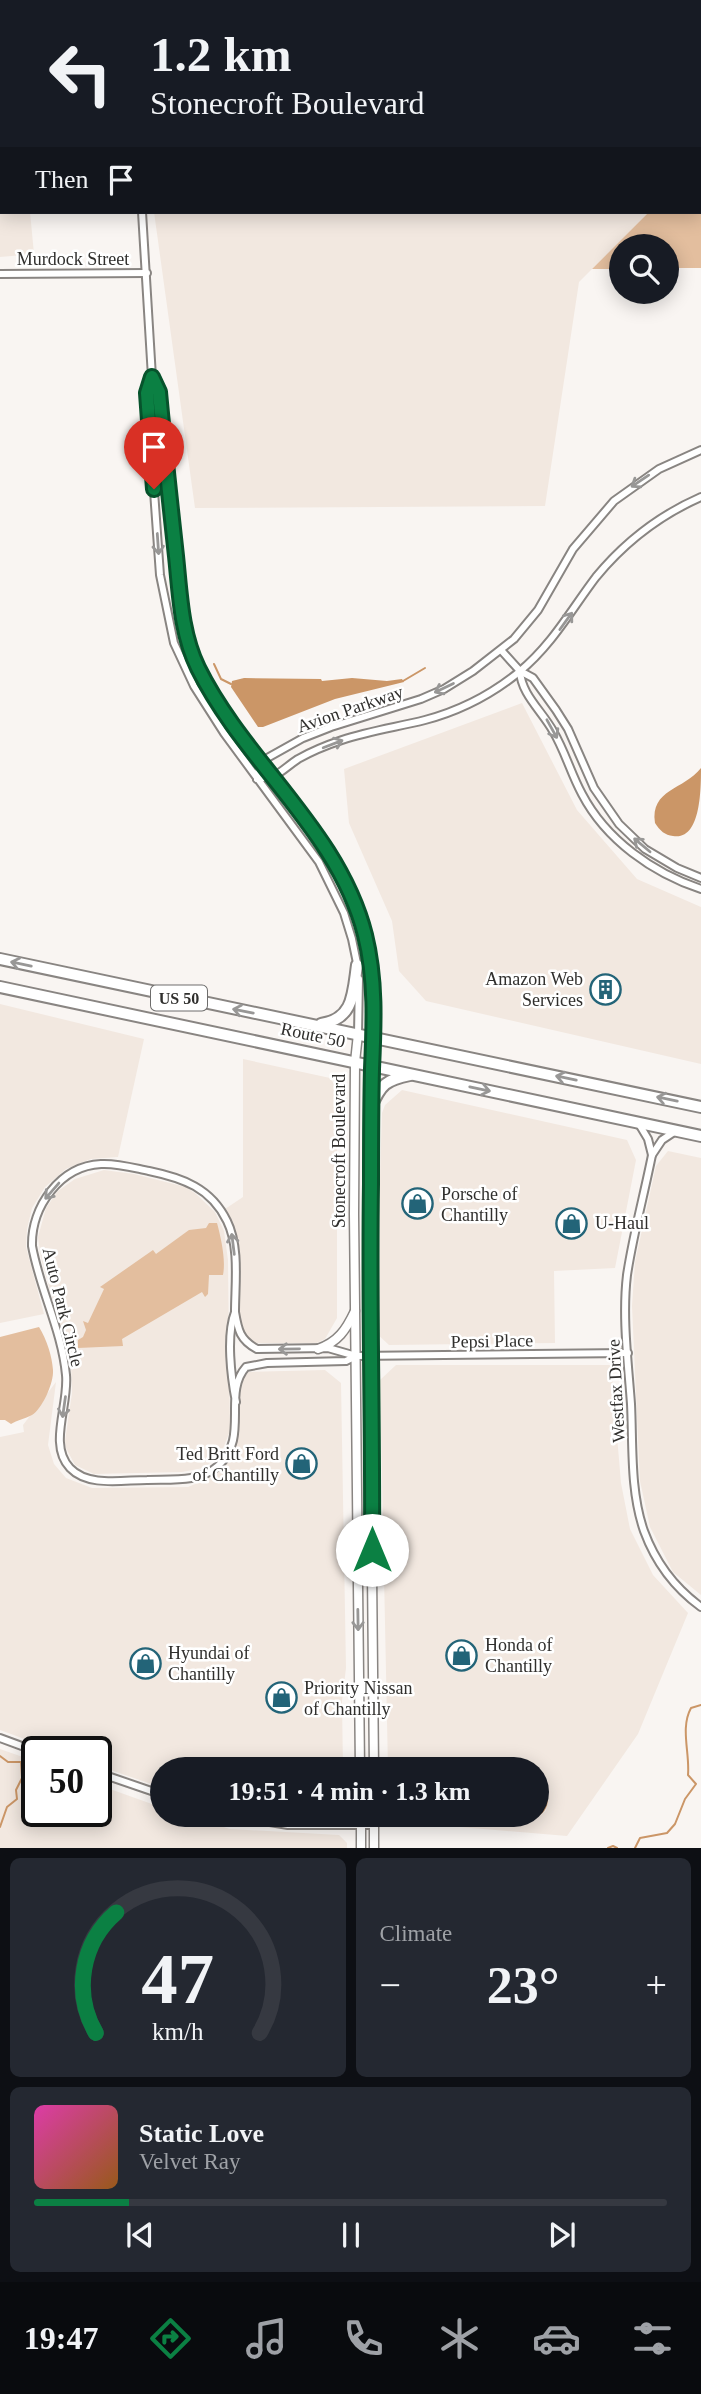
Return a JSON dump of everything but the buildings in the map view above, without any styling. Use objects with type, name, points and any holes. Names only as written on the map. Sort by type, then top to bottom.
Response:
[{"type":"highway","name":"Route 50","points":[[0,959],[701,1107]]},
{"type":"highway","points":[[316,1025],[340,1019],[347,1010],[354,989],[357,965]]},
{"type":"highway","name":"Route 50","points":[[0,987],[701,1136]]},
{"type":"highway","points":[[371,1107],[379,1090],[387,1082],[413,1074]]},
{"type":"main road","name":"Stonecroft Boulevard","points":[[358,1034],[355,1062],[354,1214],[360,1757]]},
{"type":"main road","name":"Stonecroft Boulevard","points":[[374,1037],[371,1107],[370,1356],[374,1757]]},
{"type":"main road","points":[[318,1349],[342,1335],[356,1308]]},
{"type":"main road","points":[[361,1827],[361,1848]]},
{"type":"main road","points":[[374,1827],[374,1848]]},
{"type":"street","name":"Stonecroft Boulevard","points":[[142,214],[152,377],[147,393],[160,575],[174,643],[194,686],[257,779],[319,862],[344,913],[357,965],[360,993],[358,1034]]},
{"type":"street","name":"Murdock Street","points":[[0,274],[147,273]]},
{"type":"street","name":"Stonecroft Boulevard","points":[[152,377],[159,392],[183,624],[197,666],[231,723],[334,861],[358,912],[370,961],[374,990],[374,1037]]},
{"type":"street","name":"Avion Parkway","points":[[260,762],[303,738],[444,689],[473,671],[514,639],[538,610],[573,550],[602,513],[630,488],[659,469],[701,450]]},
{"type":"street","name":"Avion Parkway","points":[[274,778],[296,760],[328,745],[427,719],[463,706],[493,690],[520,671],[549,643],[597,576],[626,546],[658,521],[701,497]]},
{"type":"street","points":[[501,650],[520,671],[533,678],[556,710],[568,729],[594,788],[619,824],[645,849],[677,868],[701,878]]},
{"type":"street","points":[[520,671],[521,685],[546,717],[584,798],[603,825],[635,856],[701,890]]},
{"type":"street","points":[[260,762],[257,779],[274,778]]},
{"type":"street","points":[[638,1122],[645,1131],[652,1155]]},
{"type":"street","points":[[652,1155],[662,1140],[677,1130]]},
{"type":"street","name":"Westfax Drive","points":[[652,1155],[627,1276],[625,1304],[636,1496],[641,1521],[659,1562],[675,1583],[701,1607]]},
{"type":"street","name":"Auto Park Circle","points":[[236,1402],[232,1381],[231,1321],[235,1312],[234,1255],[230,1229],[219,1207],[198,1187],[187,1181],[168,1175],[103,1164],[71,1174],[55,1186],[46,1197],[33,1227],[32,1246],[66,1376],[64,1411],[58,1443],[67,1465],[81,1476],[103,1481],[189,1479],[204,1475],[219,1466],[230,1451],[236,1431],[238,1381],[242,1372],[251,1365],[346,1361],[356,1356]]},
{"type":"street","points":[[235,1312],[240,1335],[248,1345],[257,1349],[328,1348],[356,1356]]},
{"type":"street","name":"Pepsi Place","points":[[356,1356],[628,1353]]},
{"type":"street","points":[[0,1738],[21,1746]]},
{"type":"street","points":[[112,1777],[150,1791]]},
{"type":"shaded area","points":[[0,214],[30,214],[34,254],[0,257]]},
{"type":"shaded area","points":[[154,214],[647,214],[627,234],[609,234],[609,252],[579,282],[545,506],[195,508]]},
{"type":"shaded area","points":[[647,214],[701,214],[701,268],[679,268],[679,234],[627,234]]},
{"type":"shaded area","points":[[609,252],[609,269],[592,269]]},
{"type":"shaded area","points":[[244,678],[322,681],[352,678],[387,681],[402,679],[404,682],[335,699],[258,727],[231,687],[232,681]]},
{"type":"shaded area","name":"Amazon Web Services","points":[[522,703],[577,810],[637,879],[701,907],[701,1064],[426,1001],[399,971],[392,921],[349,823],[344,769]]},
{"type":"shaded area","points":[[701,768],[700,800],[694,822],[682,835],[665,834],[655,823],[658,803],[663,796]]},
{"type":"shaded area","points":[[0,1004],[144,1039],[118,1157],[91,1159],[66,1169],[45,1187],[32,1208],[26,1247],[44,1314],[0,1323]]},
{"type":"shaded area","points":[[243,1059],[330,1078],[337,1088],[337,1318],[325,1339],[317,1343],[248,1343],[239,1332],[238,1245],[225,1209],[243,1197]]},
{"type":"shaded area","points":[[402,1090],[627,1140],[636,1160],[615,1268],[554,1271],[555,1343],[389,1345],[375,1332],[382,1113],[385,1105]]},
{"type":"shaded area","points":[[668,1151],[701,1158],[701,1595],[673,1572],[650,1527],[640,1481],[632,1306],[635,1262],[656,1166]]},
{"type":"shaded area","points":[[104,1170],[134,1174],[186,1187],[215,1212],[224,1231],[228,1260],[230,1431],[220,1456],[203,1468],[182,1472],[94,1474],[75,1465],[66,1448],[72,1393],[71,1365],[41,1258],[38,1237],[46,1208],[58,1191],[75,1179]]},
{"type":"shaded area","points":[[209,1223],[217,1223],[224,1269],[223,1275],[209,1275],[208,1294],[205,1297],[202,1292],[122,1339],[123,1346],[78,1348],[78,1340],[86,1330],[83,1321],[88,1323],[104,1289],[100,1287],[153,1250],[156,1254],[189,1230],[206,1228]]},
{"type":"shaded area","points":[[39,1327],[52,1359],[52,1382],[36,1412],[11,1424],[0,1420],[0,1337]]},
{"type":"shaded area","points":[[396,1365],[611,1365],[621,1483],[630,1529],[653,1575],[688,1613],[638,1734],[567,1836],[460,1827],[549,1827],[549,1757],[388,1757],[380,1380]]},
{"type":"shaded area","points":[[325,1370],[341,1383],[346,1668],[342,1701],[343,1757],[150,1757],[150,1784],[112,1770],[112,1736],[21,1738],[0,1730],[0,1437],[24,1432],[23,1425],[56,1382],[48,1445],[54,1464],[66,1478],[92,1488],[188,1487],[214,1476],[233,1454],[239,1432],[239,1382],[245,1372]]},
{"type":"shaded area","points":[[0,1749],[21,1756],[21,1827],[112,1827],[112,1790],[150,1803],[150,1827],[224,1827],[339,1835],[347,1843],[347,1848],[0,1848]]},
{"type":"waterway","points":[[214,664],[221,679],[231,684]]},
{"type":"waterway","points":[[403,681],[425,668]]},
{"type":"waterway","points":[[635,1848],[640,1838],[667,1833],[675,1824],[685,1799],[696,1784],[688,1775],[686,1724],[691,1708],[701,1705]]},
{"type":"waterway","points":[[0,1756],[8,1762],[21,1762],[22,1778],[16,1790],[17,1799],[7,1807],[0,1827]]},
{"type":"waterway","points":[[608,1848],[617,1848]]},
{"type":"place","name":"Amazon Web Services","points":[[606,989]]},
{"type":"place","name":"Porsche of Chantilly","points":[[418,1204]]},
{"type":"place","name":"U-Haul","points":[[572,1223]]},
{"type":"place","name":"Ted Britt Ford of Chantilly","points":[[302,1464]]},
{"type":"place","name":"Honda of Chantilly","points":[[462,1655]]},
{"type":"place","name":"Hyundai of Chantilly","points":[[145,1663]]},
{"type":"place","name":"Priority Nissan of Chantilly","points":[[281,1698]]},
{"type":"route","points":[[154,489],[147,393],[152,377],[159,392],[183,624],[197,666],[244,742],[288,796],[334,861],[358,912],[365,935],[374,990],[369,1276],[372,1550]]}]
